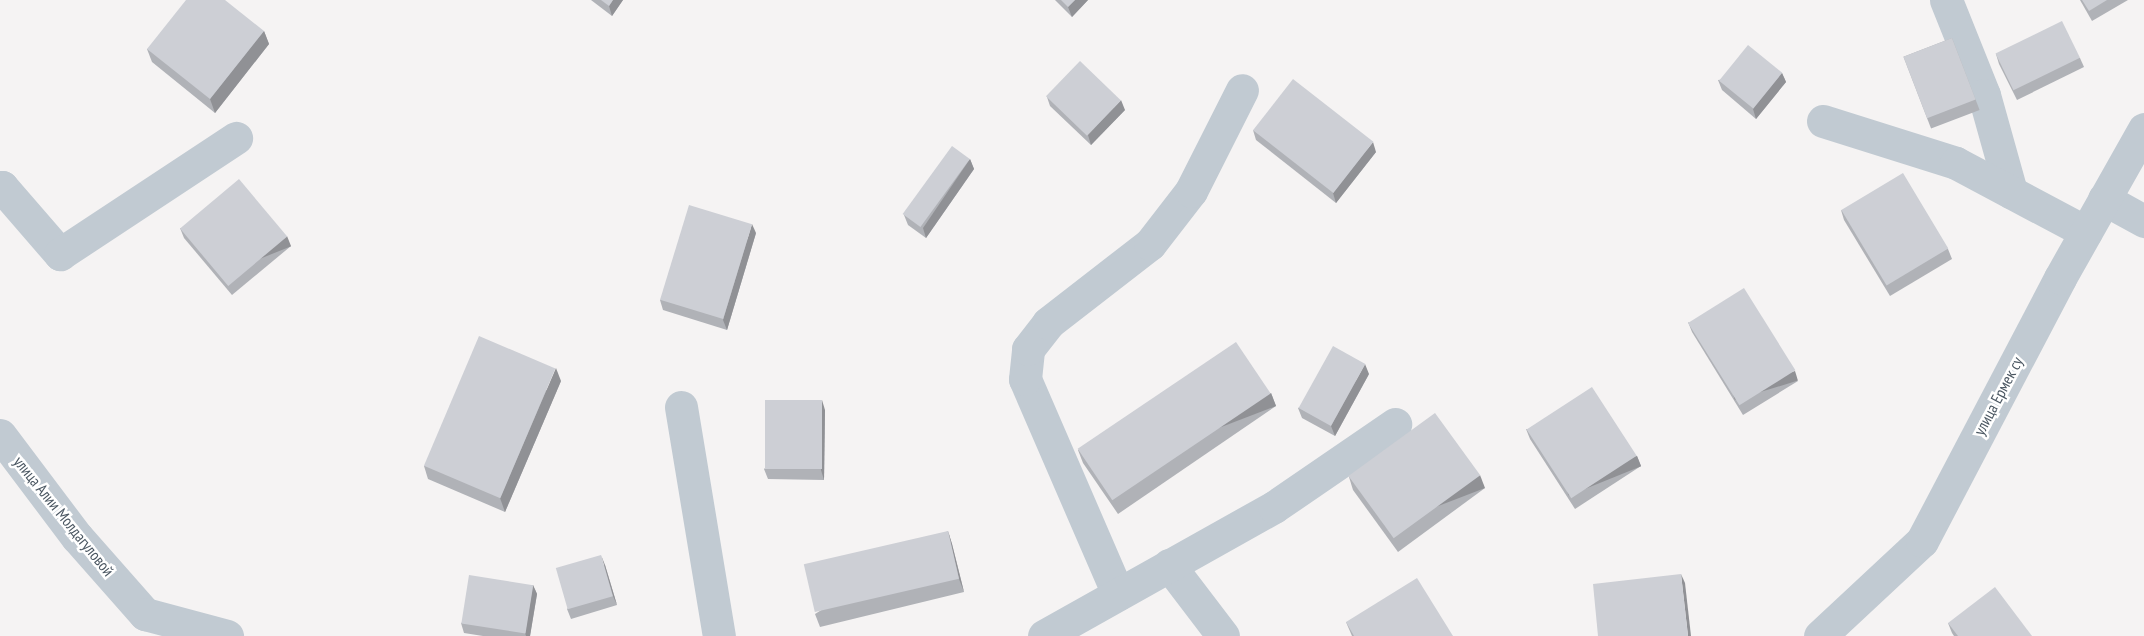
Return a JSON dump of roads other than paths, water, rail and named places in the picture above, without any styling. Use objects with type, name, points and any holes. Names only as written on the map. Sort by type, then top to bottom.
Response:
[{"type":"street","points":[[1946,0],[1984,95],[2011,192]]},
{"type":"street","points":[[1118,594],[1025,379],[1028,349],[1048,323],[1150,244],[1191,191],[1242,90]]},
{"type":"street","points":[[1823,121],[1956,163],[2086,232]]},
{"type":"street","name":"улица Ермек су","points":[[1820,636],[1922,541],[2086,232],[2144,129]]},
{"type":"street","points":[[0,188],[2,187],[60,254],[236,138]]},
{"type":"street","points":[[2104,199],[2144,221]]},
{"type":"street","points":[[681,408],[719,636]]},
{"type":"street","points":[[1044,636],[1274,507],[1395,424]]},
{"type":"street","name":"улица Алии Молдагуловой","points":[[0,435],[77,537],[145,614],[226,636]]},
{"type":"street","points":[[1169,565],[1223,636]]}]
